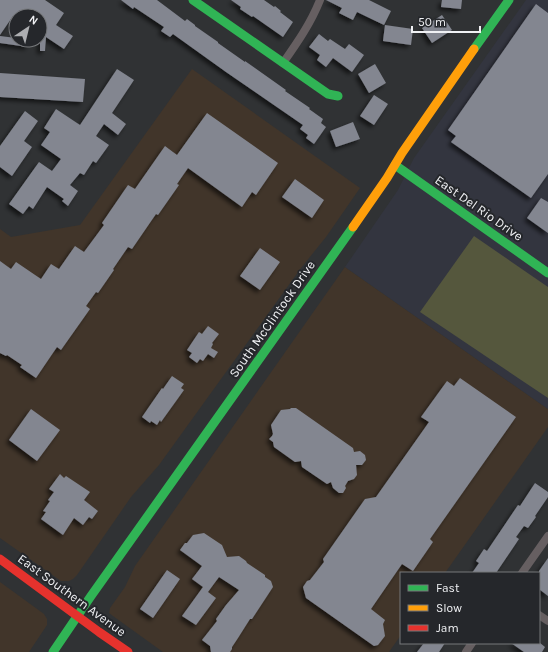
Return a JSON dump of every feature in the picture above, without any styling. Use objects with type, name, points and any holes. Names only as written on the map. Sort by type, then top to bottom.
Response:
[{"type":"main road","points":[[193,0],[323,91],[328,94],[338,96]]},
{"type":"main road","name":"South McClintock Drive","points":[[53,652],[364,212],[402,153],[509,0]]},
{"type":"main road","name":"East Del Rio Drive","points":[[395,165],[548,273]]},
{"type":"main road","name":"East Southern Avenue","points":[[0,559],[128,652]]},
{"type":"street","points":[[283,63],[314,15],[320,0]]},
{"type":"street","points":[[523,572],[548,536]]},
{"type":"shaded area","points":[[526,0],[548,0],[548,409],[345,267],[398,190],[414,158]]},
{"type":"shaded area","points":[[192,69],[360,188],[326,237],[301,268],[159,465],[131,497],[77,575],[69,581],[61,581],[0,538],[0,229],[11,237],[80,225]]},
{"type":"shaded area","points":[[345,267],[548,409],[548,427],[446,572],[400,572],[400,636],[389,652],[163,652],[109,613],[110,608],[125,587],[135,566]]},
{"type":"shaded area","points":[[0,582],[44,614],[47,619],[47,625],[29,652],[0,652]]},
{"type":"green space","points":[[474,236],[548,287],[548,398],[420,312]]},
{"type":"building","points":[[0,0],[45,0],[64,13],[56,25],[73,36],[64,49],[48,38],[48,8],[8,8],[8,23],[0,35]]},
{"type":"building","points":[[121,0],[157,0],[185,21],[187,19],[218,43],[310,108],[309,109],[323,119],[321,123],[326,127],[314,144],[306,138],[308,135],[300,129],[303,125],[173,34],[170,37],[161,31],[164,27],[134,7],[133,9]]},
{"type":"building","points":[[231,0],[264,0],[274,7],[275,6],[293,22],[283,37],[253,16],[252,17],[240,9],[241,7]]},
{"type":"building","points":[[326,0],[369,0],[391,11],[384,25],[357,12],[353,20],[339,13],[342,8]]},
{"type":"building","points":[[442,0],[462,0],[461,9],[441,7]]},
{"type":"building","points":[[536,4],[548,13],[548,174],[531,198],[451,142],[456,136],[448,130]]},
{"type":"building","points":[[442,15],[452,30],[432,43],[422,28]]},
{"type":"building","points":[[385,25],[413,29],[411,45],[383,41]]},
{"type":"building","points":[[319,34],[328,41],[330,39],[345,49],[349,44],[364,55],[352,72],[333,58],[326,67],[317,60],[320,55],[309,47]]},
{"type":"building","points":[[0,36],[8,37],[8,44],[0,43]]},
{"type":"building","points":[[40,48],[45,48],[45,51],[40,51]]},
{"type":"building","points":[[375,64],[386,83],[369,93],[358,74]]},
{"type":"building","points":[[117,69],[134,80],[112,113],[126,124],[118,135],[104,124],[96,136],[109,145],[96,163],[93,161],[84,175],[80,173],[70,185],[78,191],[68,206],[62,201],[64,199],[47,187],[33,209],[29,206],[23,214],[9,204],[39,162],[52,171],[61,159],[41,145],[50,132],[44,128],[56,109],[80,125]]},
{"type":"building","points":[[0,73],[85,79],[83,102],[0,97]]},
{"type":"building","points":[[374,95],[388,104],[374,125],[360,116]]},
{"type":"building","points":[[25,111],[38,121],[24,141],[32,147],[12,176],[0,167],[0,146]]},
{"type":"building","points":[[207,113],[278,163],[256,195],[252,192],[242,207],[188,168],[177,184],[179,185],[158,215],[156,214],[132,249],[128,247],[98,293],[96,292],[86,306],[90,309],[61,350],[57,347],[36,378],[20,367],[22,365],[7,355],[6,356],[0,353],[0,261],[11,269],[16,262],[41,279],[51,264],[59,269],[75,246],[84,252],[104,225],[102,223],[128,185],[135,189],[165,146],[177,155]]},
{"type":"building","points":[[353,122],[360,139],[336,147],[330,131]]},
{"type":"building","points":[[295,179],[324,200],[312,218],[282,197]]},
{"type":"building","points":[[541,198],[548,202],[548,233],[527,218]]},
{"type":"building","points":[[260,248],[280,262],[260,290],[240,276]]},
{"type":"building","points":[[208,326],[219,334],[212,343],[211,348],[218,352],[214,358],[208,354],[203,361],[200,359],[197,363],[189,357],[192,353],[187,350],[199,332],[202,334]]},
{"type":"building","points":[[172,376],[184,384],[181,388],[184,390],[161,422],[160,420],[157,425],[151,421],[150,423],[142,417]]},
{"type":"building","points":[[460,378],[516,417],[430,539],[433,542],[413,571],[402,564],[371,609],[385,620],[383,624],[385,636],[378,645],[374,646],[306,598],[303,587],[324,562],[323,559],[365,499],[376,497],[429,422],[421,417],[447,381],[454,386]]},
{"type":"building","points":[[296,408],[353,448],[354,452],[360,451],[365,455],[366,460],[362,465],[356,465],[357,475],[354,479],[348,481],[343,493],[339,493],[333,488],[331,482],[327,484],[302,467],[301,461],[295,462],[274,447],[273,442],[269,439],[273,434],[271,425],[281,410]]},
{"type":"building","points":[[31,409],[60,430],[37,461],[9,440]]},
{"type":"building","points":[[60,474],[64,478],[66,476],[90,492],[84,500],[98,511],[92,519],[89,517],[83,525],[74,518],[63,535],[41,519],[46,512],[43,511],[50,501],[48,500],[54,492],[49,489]]},
{"type":"building","points":[[535,483],[548,492],[548,497],[535,516],[536,517],[528,528],[524,526],[516,537],[519,539],[497,572],[473,572],[479,563],[476,561],[484,549],[487,551],[518,505],[520,506]]},
{"type":"building","points":[[204,533],[222,545],[227,557],[239,556],[265,575],[265,577],[271,581],[273,587],[252,619],[250,619],[230,652],[211,652],[210,646],[202,640],[217,621],[216,619],[226,605],[239,590],[219,577],[208,592],[216,598],[196,625],[182,616],[203,587],[192,579],[202,566],[180,550],[193,535]]},
{"type":"building","points":[[548,558],[548,596],[540,590],[539,571]]},
{"type":"building","points":[[167,570],[180,579],[153,618],[140,609]]},
{"type":"building","points":[[540,643],[545,647],[542,652],[524,652],[512,644]]},
{"type":"building","points":[[423,644],[444,644],[439,652],[417,652]]},
{"type":"traffic: fast","points":[[193,0],[328,94],[338,96]]},
{"type":"traffic: fast","points":[[474,49],[509,0]]},
{"type":"traffic: fast","points":[[395,165],[548,273]]},
{"type":"traffic: fast","points":[[53,652],[91,596],[353,227]]},
{"type":"traffic: slow","points":[[353,227],[474,49]]},
{"type":"traffic: jam","points":[[0,559],[128,652]]}]
